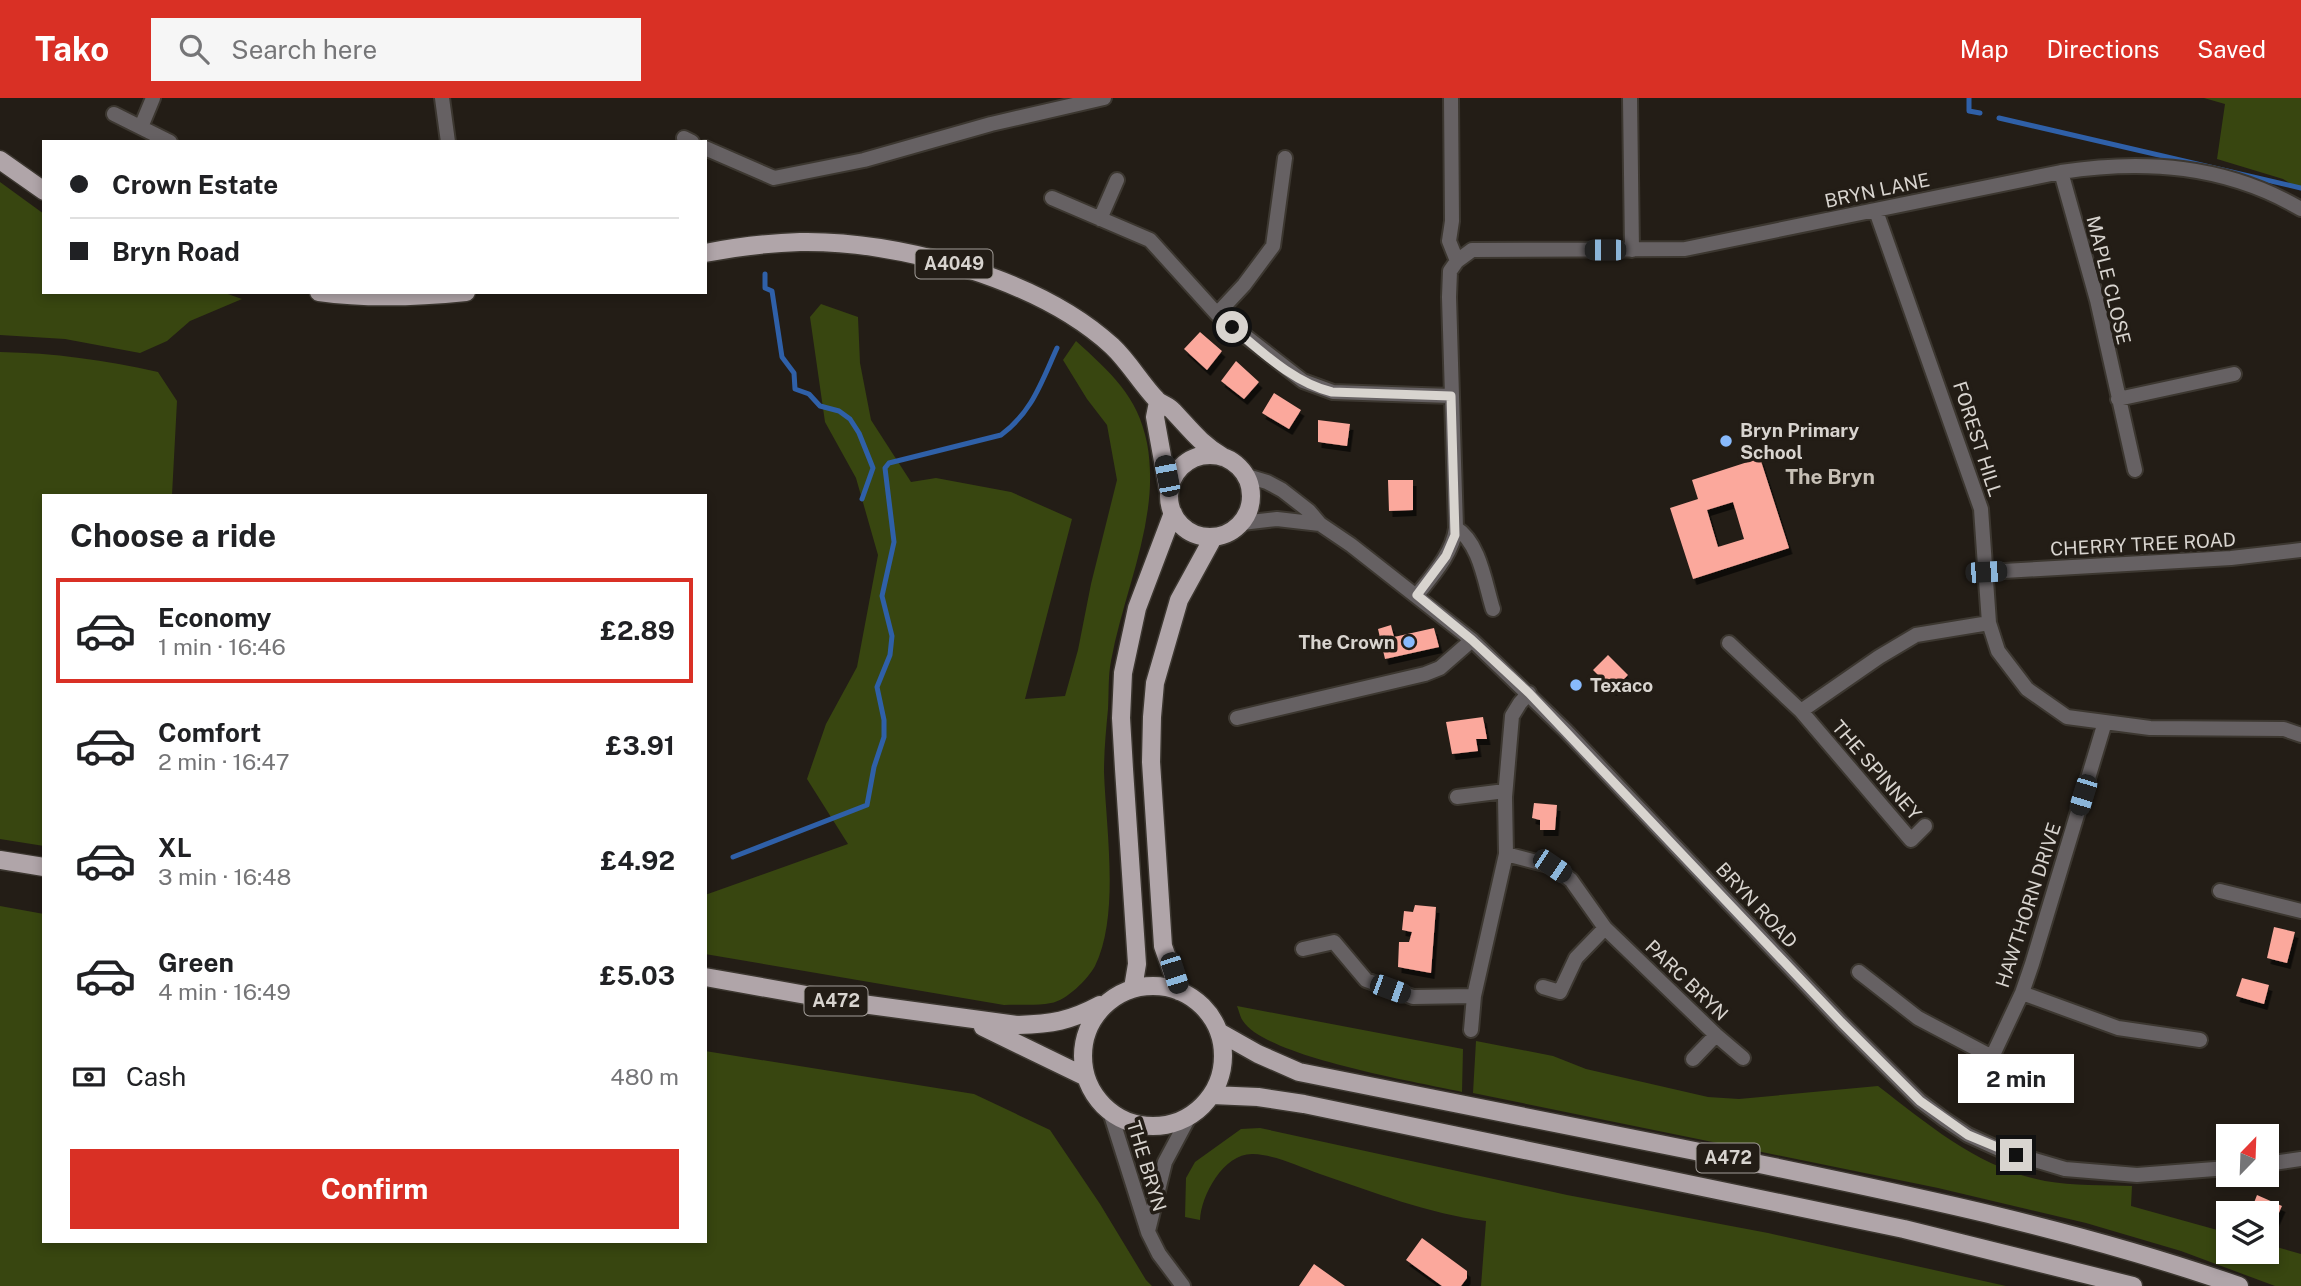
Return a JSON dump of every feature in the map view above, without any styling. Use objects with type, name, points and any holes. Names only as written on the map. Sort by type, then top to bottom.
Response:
[{"type":"main road","points":[[0,160],[42,190]]},
{"type":"main road","name":"A4049","points":[[707,253],[737,247],[801,242],[844,244],[930,258],[980,271],[1073,316],[1111,345],[1134,369],[1158,402],[1171,408],[1203,445],[1223,457]]},
{"type":"main road","points":[[332,294],[351,297],[444,294]]},
{"type":"main road","points":[[1133,988],[1137,964],[1123,756],[1123,673],[1137,608],[1171,506],[1171,485],[1184,464],[1195,458],[1214,455],[1223,457],[1238,465],[1247,476],[1252,495],[1250,509],[1242,523],[1231,533],[1213,538],[1187,531],[1171,506],[1155,417],[1158,402]]},
{"type":"main road","points":[[1180,991],[1163,946],[1151,762],[1152,718],[1155,683],[1179,600],[1213,538]]},
{"type":"main road","points":[[0,860],[42,867]]},
{"type":"main road","name":"A472","points":[[707,977],[840,1001],[1018,1025],[1047,1024],[1077,1018],[1110,1000]]},
{"type":"main road","points":[[1156,985],[1180,991],[1196,1000],[1210,1014],[1219,1032],[1223,1053],[1221,1075],[1212,1095],[1189,1117],[1169,1125],[1149,1127],[1128,1122],[1110,1112],[1099,1102],[1084,1076],[1082,1055],[1085,1034],[1095,1015],[1110,1000],[1133,988],[1156,985]]},
{"type":"main road","name":"A472","points":[[967,1020],[1084,1076]]},
{"type":"main road","name":"A472","points":[[1219,1032],[1298,1072],[1934,1200],[2134,1251],[2239,1286]]},
{"type":"main road","name":"A472","points":[[1212,1095],[1258,1097],[1304,1104],[1904,1229],[2133,1286]]},
{"type":"street","points":[[141,127],[153,98]]},
{"type":"street","points":[[442,98],[448,140]]},
{"type":"street","points":[[707,149],[774,178],[864,160],[991,124],[1104,98]]},
{"type":"street","points":[[1417,595],[1446,556],[1454,542],[1456,528],[1449,297],[1451,271],[1457,261],[1449,242],[1452,221],[1451,98]]},
{"type":"street","points":[[1630,98],[1632,250]]},
{"type":"street","points":[[114,114],[166,140]]},
{"type":"street","points":[[1217,314],[1273,246],[1285,158]]},
{"type":"street","name":"BRYN LANE","points":[[1457,261],[1472,250],[1685,249],[2061,172],[2119,164],[2173,167],[2225,177],[2271,193],[2301,209]]},
{"type":"street","name":"MAPLE CLOSE","points":[[2061,172],[2097,300],[2135,470]]},
{"type":"street","points":[[1100,219],[1117,180]]},
{"type":"street","points":[[1052,198],[1150,240],[1217,314],[1284,369],[1318,389],[1332,392],[1451,396]]},
{"type":"street","name":"FOREST HILL","points":[[1877,211],[1981,509],[1989,622],[1998,651],[2027,689],[2067,717],[2150,728],[2284,729],[2301,735]]},
{"type":"street","points":[[2118,399],[2234,374]]},
{"type":"street","name":"BRYN ROAD","points":[[1247,476],[1282,490],[1309,511],[1320,524],[1417,595],[1472,640],[1529,693],[1841,1022],[1920,1101],[1960,1130],[2001,1150],[2065,1169],[2137,1175],[2216,1169]]},
{"type":"street","name":"BRYN ROAD","points":[[1242,523],[1277,519],[1320,524]]},
{"type":"street","points":[[1456,528],[1465,533],[1473,547],[1493,609]]},
{"type":"street","name":"CHERRY TREE ROAD","points":[[1986,572],[2231,558],[2301,550]]},
{"type":"street","name":"THE SPINNEY","points":[[1801,711],[1916,635],[1989,622]]},
{"type":"street","points":[[1237,718],[1425,674],[1440,668],[1472,640]]},
{"type":"street","name":"THE SPINNEY","points":[[1729,643],[1801,711],[1911,839],[1925,826]]},
{"type":"street","points":[[1471,1030],[1474,996],[1506,854],[1505,790],[1513,716],[1529,693]]},
{"type":"street","name":"HAWTHORN DRIVE","points":[[1859,972],[1918,1018],[1992,1057],[2022,993],[2105,722]]},
{"type":"street","points":[[1457,797],[1505,790]]},
{"type":"street","name":"PARC BRYN","points":[[1506,854],[1552,866],[1572,880],[1605,928],[1743,1058]]},
{"type":"street","points":[[2220,891],[2301,911]]},
{"type":"street","points":[[1543,987],[1560,992],[1576,958],[1605,928]]},
{"type":"street","points":[[1303,949],[1334,942],[1366,980],[1413,997],[1474,996]]},
{"type":"street","points":[[2022,993],[2118,1028],[2200,1040]]},
{"type":"street","points":[[1693,1059],[1716,1035]]},
{"type":"street","name":"THE BRYN","points":[[1110,1112],[1148,1232],[1158,1254],[1183,1286]]},
{"type":"street","name":"THE BRYN","points":[[1148,1232],[1165,1161],[1189,1117]]},
{"type":"street","points":[[2279,1162],[2301,1159]]},
{"type":"green space","points":[[2204,98],[2301,98],[2301,190],[2283,179],[2217,159],[2225,104]]},
{"type":"green space","points":[[0,182],[42,213],[42,294],[228,294],[242,299],[190,321],[167,341],[140,353],[65,339],[0,335]]},
{"type":"green space","points":[[821,304],[858,317],[860,363],[871,420],[911,482],[936,478],[1011,492],[1072,519],[1025,699],[1065,696],[1117,480],[1107,425],[1063,360],[1076,341],[1121,386],[1130,398],[1143,426],[1150,471],[1149,498],[1139,553],[1109,673],[1104,772],[1110,871],[1107,922],[1103,945],[1092,971],[1076,989],[1057,1001],[1004,1005],[707,954],[707,894],[848,844],[807,779],[826,724],[857,667],[878,555],[856,478],[825,422],[810,317]]},
{"type":"green space","points":[[0,352],[79,358],[158,372],[177,401],[172,494],[42,494],[42,846],[0,839]]},
{"type":"green space","points":[[0,906],[42,914],[42,1243],[707,1243],[707,1051],[974,1094],[1050,1130],[1152,1286],[0,1286]]},
{"type":"green space","points":[[1237,1006],[1463,1049],[1462,1092],[1379,1075],[1281,1046],[1257,1034],[1243,1021]]},
{"type":"green space","points":[[1476,1041],[1553,1056],[1586,1069],[1708,1097],[1739,1099],[1878,1086],[1956,1144],[1998,1166],[2021,1175],[2056,1183],[2132,1186],[2131,1206],[2216,1230],[2216,1264],[2279,1264],[2279,1248],[2301,1254],[2301,1286],[2275,1286],[2181,1251],[2086,1223],[1938,1188],[1473,1093]]},
{"type":"green space","points":[[1260,1128],[1567,1195],[1768,1233],[2006,1286],[1481,1286],[1486,1221],[1422,1208],[1279,1159],[1253,1154],[1233,1160],[1216,1177],[1205,1199],[1200,1220],[1185,1217],[1186,1178],[1195,1162],[1241,1129]]},
{"type":"building","points":[[1200,332],[1222,351],[1207,370],[1184,349]]},
{"type":"building","points":[[1236,361],[1259,382],[1244,399],[1221,381]]},
{"type":"building","points":[[1274,393],[1301,410],[1289,429],[1262,413]]},
{"type":"building","points":[[1318,420],[1350,424],[1347,446],[1318,442]]},
{"type":"building","points":[[1760,458],[1789,548],[1693,579],[1670,508],[1698,499],[1692,480]],"holes":[[[1733,502],[1744,539],[1718,547],[1707,510]]]},
{"type":"building","points":[[1388,480],[1413,480],[1413,510],[1389,511]]},
{"type":"building","name":"The Crown","points":[[1391,625],[1394,637],[1434,628],[1439,647],[1385,659],[1378,629]]},
{"type":"building","points":[[1608,655],[1628,675],[1613,690],[1593,670]]},
{"type":"building","points":[[1483,717],[1487,739],[1476,739],[1478,751],[1452,754],[1446,722]]},
{"type":"building","points":[[1534,803],[1557,805],[1555,830],[1540,830],[1540,820],[1532,818]]},
{"type":"building","points":[[1415,905],[1436,907],[1431,973],[1398,967],[1399,942],[1409,942],[1412,932],[1402,930],[1404,911],[1413,912]]},
{"type":"building","points":[[2274,927],[2295,932],[2287,963],[2267,958]]},
{"type":"building","points":[[2242,978],[2269,985],[2264,1004],[2236,996]]},
{"type":"building","points":[[2257,1195],[2271,1201],[2255,1201]]},
{"type":"building","points":[[1422,1238],[1467,1271],[1467,1278],[1461,1286],[1442,1286],[1406,1260]]},
{"type":"building","points":[[1314,1264],[1345,1286],[1299,1286]]},
{"type":"waterway","points":[[1969,98],[1969,111],[1980,113]]},
{"type":"waterway","points":[[1999,118],[2301,188]]},
{"type":"waterway","points":[[765,274],[765,288],[772,291],[782,357],[794,373],[795,389],[809,394],[820,406],[839,411],[850,419],[859,433],[873,468],[862,499]]},
{"type":"waterway","points":[[733,857],[867,805],[874,767],[884,737],[884,720],[877,687],[890,655],[892,636],[882,596],[894,542],[885,468],[889,463],[1001,435],[1028,407],[1057,348]]},
{"type":"place","name":"Bryn Primary School","points":[[1726,441]]},
{"type":"place","name":"The Crown","points":[[1409,642]]},
{"type":"place","name":"Texaco","points":[[1576,685]]},
{"type":"district","name":"The Bryn","points":[[1830,477]]},
{"type":"route","points":[[1232,327],[1284,369],[1318,389],[1332,392],[1451,396],[1456,528],[1454,542],[1417,595],[1472,640],[1529,693],[1841,1022],[1920,1101],[1968,1135],[2016,1155]]}]
